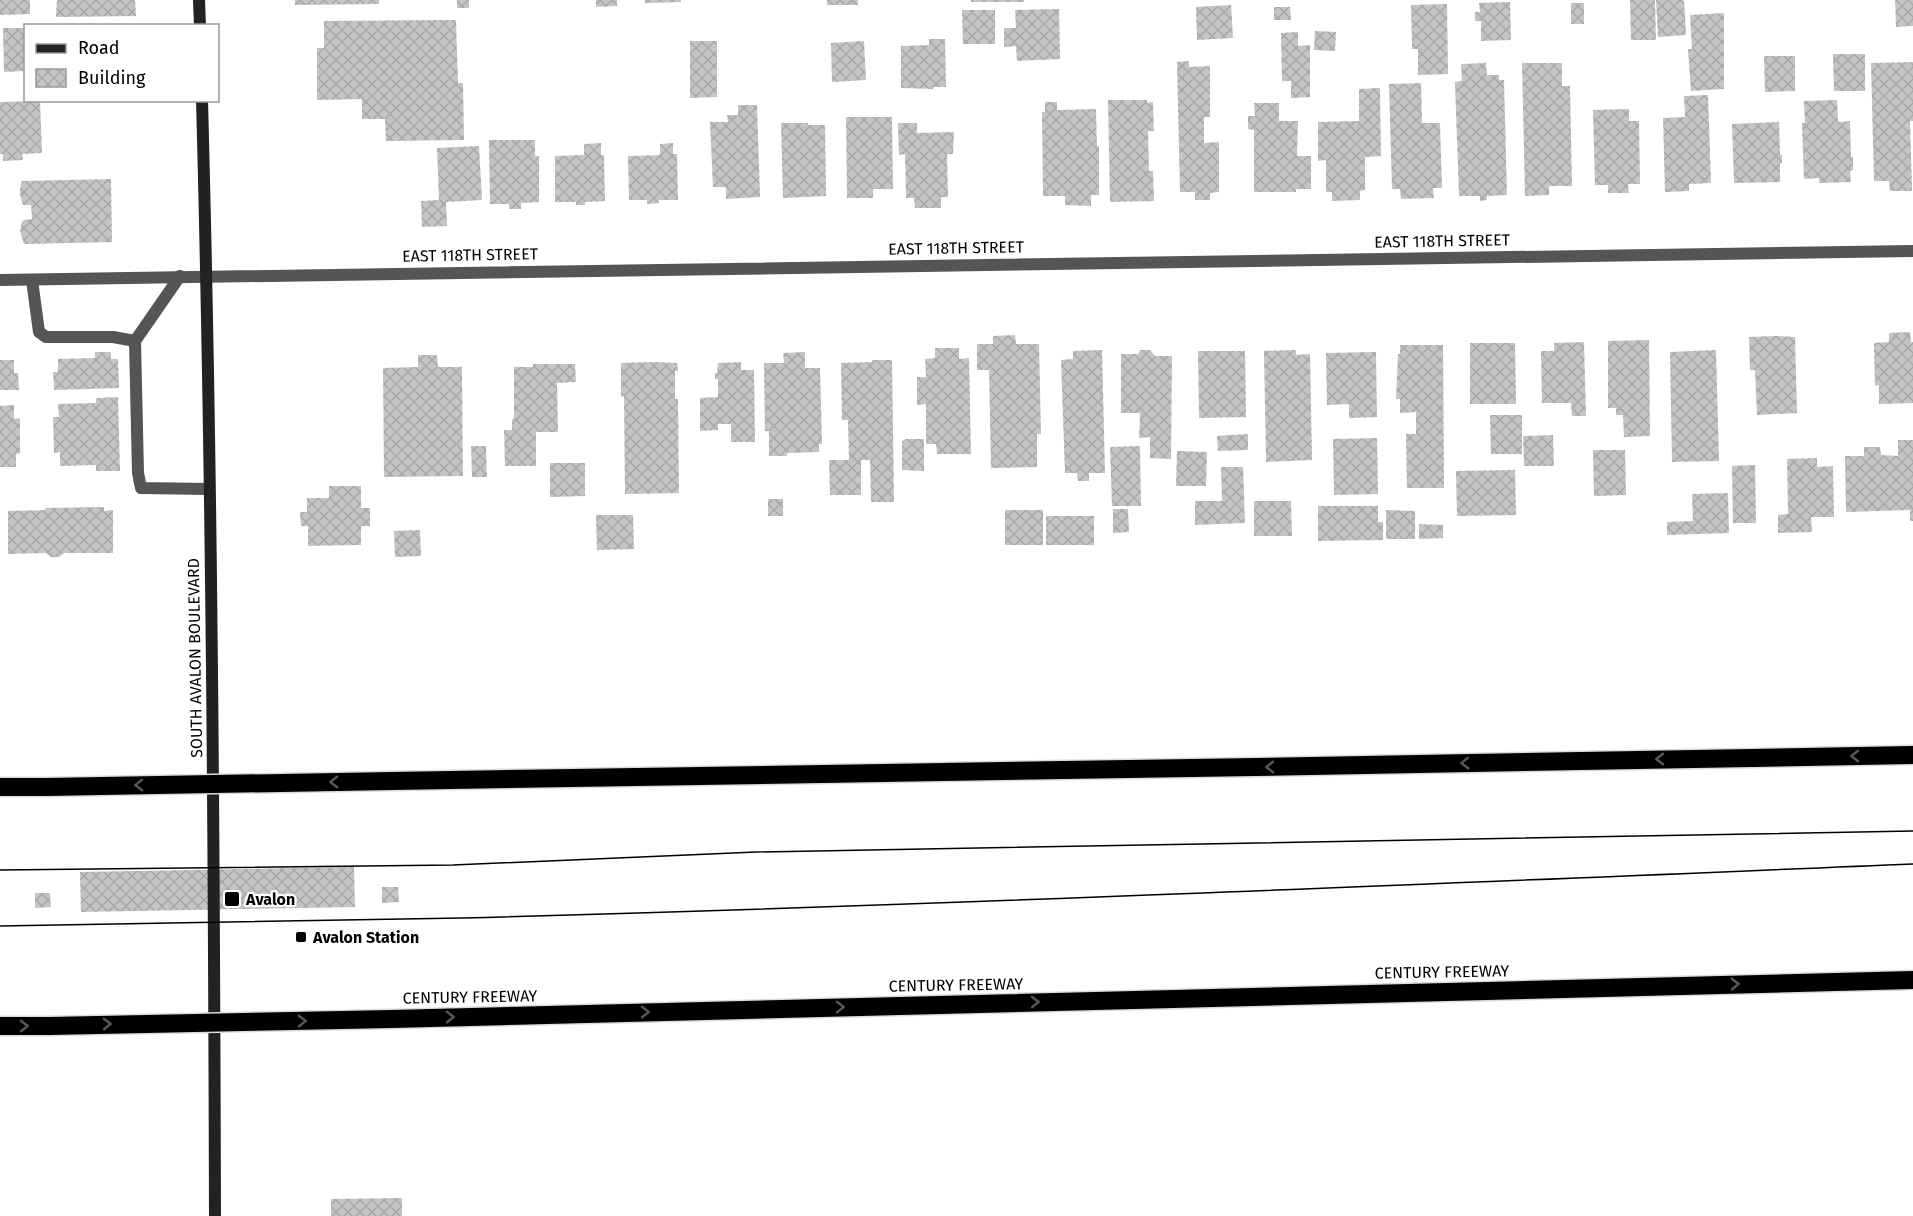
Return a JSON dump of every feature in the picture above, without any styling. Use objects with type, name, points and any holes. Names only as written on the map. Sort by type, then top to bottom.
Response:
[{"type":"highway","points":[[0,788],[1913,755]]},
{"type":"highway","name":"CENTURY FREEWAY","points":[[0,1026],[392,1019],[1913,980]]},
{"type":"main road","points":[[199,0],[200,24]]},
{"type":"main road","name":"SOUTH AVALON BOULEVARD","points":[[202,102],[207,276],[215,1216]]},
{"type":"street","name":"EAST 118TH STREET","points":[[0,280],[1913,251]]},
{"type":"street","points":[[180,276],[135,341],[138,473],[141,488],[209,489]]},
{"type":"street","points":[[32,279],[39,333],[46,337],[113,337],[135,341]]},
{"type":"building","points":[[0,0],[30,0],[30,14],[0,15]]},
{"type":"building","points":[[57,0],[135,0],[136,16],[56,17]]},
{"type":"building","points":[[295,0],[379,0],[379,4],[295,5]]},
{"type":"building","points":[[457,0],[469,0],[469,8],[457,8]]},
{"type":"building","points":[[596,0],[617,0],[617,6],[596,7]]},
{"type":"building","points":[[645,0],[681,0],[681,2],[645,3]]},
{"type":"building","points":[[827,0],[858,0],[858,5],[827,5]]},
{"type":"building","points":[[971,0],[1024,0],[1024,2],[971,2]]},
{"type":"building","points":[[1630,0],[1655,0],[1656,40],[1631,40]]},
{"type":"building","points":[[1656,0],[1684,0],[1686,35],[1658,37]]},
{"type":"building","points":[[1895,0],[1913,0],[1913,26],[1896,27]]},
{"type":"building","points":[[1510,2],[1511,40],[1481,41],[1481,21],[1475,21],[1475,12],[1480,12],[1479,3]]},
{"type":"building","points":[[1571,3],[1584,3],[1584,24],[1571,24]]},
{"type":"building","points":[[1447,4],[1448,74],[1418,75],[1418,49],[1412,49],[1411,5]]},
{"type":"building","points":[[1231,5],[1233,38],[1197,40],[1196,7]]},
{"type":"building","points":[[1274,7],[1290,7],[1291,20],[1274,20]]},
{"type":"building","points":[[1059,9],[1060,59],[1017,61],[1016,46],[1004,47],[1004,28],[1016,28],[1015,10]]},
{"type":"building","points":[[962,10],[995,10],[995,44],[963,44]]},
{"type":"building","points":[[1724,13],[1724,89],[1691,91],[1688,49],[1692,49],[1690,15]]},
{"type":"building","points":[[456,20],[458,83],[463,83],[464,140],[386,141],[385,119],[362,119],[362,99],[317,100],[317,48],[324,48],[324,21]]},
{"type":"building","points":[[3,28],[24,28],[24,71],[4,72]]},
{"type":"building","points":[[1315,31],[1336,32],[1335,51],[1314,50]]},
{"type":"building","points":[[1298,32],[1298,46],[1310,45],[1310,97],[1291,98],[1291,81],[1282,81],[1281,33]]},
{"type":"building","points":[[929,39],[945,39],[946,87],[901,88],[901,46],[929,45]]},
{"type":"building","points":[[690,41],[717,41],[717,97],[690,98]]},
{"type":"building","points":[[864,41],[866,80],[832,82],[831,43]]},
{"type":"building","points":[[1833,54],[1865,54],[1865,91],[1834,91]]},
{"type":"building","points":[[1764,56],[1795,56],[1795,91],[1765,92]]},
{"type":"building","points":[[1189,61],[1189,67],[1210,66],[1210,117],[1204,117],[1204,143],[1219,142],[1219,192],[1210,193],[1210,200],[1195,200],[1195,192],[1180,192],[1177,62]]},
{"type":"building","points":[[1913,62],[1913,121],[1910,121],[1912,191],[1890,191],[1889,181],[1874,181],[1871,63]]},
{"type":"building","points":[[1486,63],[1487,75],[1499,75],[1499,80],[1504,80],[1507,195],[1487,196],[1487,200],[1480,201],[1480,196],[1459,196],[1455,82],[1462,81],[1461,64]]},
{"type":"building","points":[[1522,63],[1562,63],[1562,86],[1570,86],[1572,186],[1549,186],[1549,195],[1525,196]]},
{"type":"building","points":[[1421,83],[1422,123],[1440,123],[1442,188],[1433,188],[1434,198],[1401,199],[1400,189],[1392,189],[1389,84]]},
{"type":"building","points":[[1380,88],[1381,156],[1365,157],[1365,190],[1360,191],[1360,200],[1332,201],[1332,192],[1326,192],[1326,160],[1318,161],[1318,122],[1359,121],[1359,89]]},
{"type":"building","points":[[1708,95],[1711,183],[1689,184],[1689,191],[1665,192],[1663,118],[1685,117],[1684,96]]},
{"type":"building","points":[[1108,100],[1153,102],[1154,131],[1148,131],[1149,171],[1153,171],[1154,201],[1110,202]]},
{"type":"building","points":[[1837,100],[1838,122],[1850,121],[1851,157],[1853,157],[1853,170],[1850,171],[1851,182],[1819,183],[1819,178],[1804,179],[1802,123],[1805,123],[1804,101]]},
{"type":"building","points":[[0,102],[40,102],[42,153],[22,154],[23,160],[3,161],[3,154],[0,154]]},
{"type":"building","points":[[1045,102],[1057,102],[1057,110],[1096,109],[1099,195],[1091,195],[1091,206],[1065,205],[1065,196],[1043,196],[1042,112],[1045,112]]},
{"type":"building","points":[[1254,103],[1279,103],[1279,121],[1298,121],[1297,156],[1311,156],[1311,189],[1296,189],[1296,192],[1254,192],[1254,130],[1248,129],[1248,116],[1255,116]]},
{"type":"building","points":[[738,105],[757,105],[760,197],[726,199],[726,187],[713,187],[710,122],[728,122],[727,115],[738,115]]},
{"type":"building","points":[[1629,109],[1629,121],[1639,121],[1640,184],[1628,184],[1629,193],[1608,193],[1608,185],[1595,185],[1593,110]]},
{"type":"building","points":[[846,117],[892,117],[893,189],[873,189],[873,198],[847,198]]},
{"type":"building","points":[[1779,122],[1780,155],[1782,155],[1780,182],[1734,183],[1732,124]]},
{"type":"building","points":[[781,123],[825,125],[826,196],[783,198]]},
{"type":"building","points":[[898,123],[917,123],[917,133],[954,132],[953,154],[947,154],[948,197],[941,197],[941,208],[915,208],[914,198],[906,198],[905,154],[899,155]]},
{"type":"building","points":[[489,140],[535,140],[535,156],[539,156],[539,202],[521,203],[521,209],[509,209],[509,204],[490,204]]},
{"type":"building","points":[[601,143],[601,155],[604,155],[605,201],[585,202],[585,205],[576,205],[576,202],[555,202],[555,156],[584,155],[584,144]]},
{"type":"building","points":[[673,143],[673,154],[677,154],[678,200],[658,200],[659,203],[647,204],[647,200],[629,200],[628,156],[660,155],[660,144]]},
{"type":"building","points":[[479,146],[482,200],[446,202],[447,226],[422,227],[421,201],[439,200],[437,148]]},
{"type":"building","points":[[111,179],[112,242],[24,244],[20,231],[22,222],[32,219],[31,205],[23,205],[20,195],[22,181]]},
{"type":"building","points":[[1910,332],[1911,342],[1913,342],[1913,403],[1879,404],[1879,385],[1875,386],[1874,343],[1889,342],[1889,333]]},
{"type":"building","points":[[1015,335],[1016,344],[1039,344],[1041,434],[1037,434],[1037,467],[991,468],[989,370],[977,370],[977,344],[993,344],[993,336]]},
{"type":"building","points":[[1749,337],[1795,337],[1797,413],[1757,415],[1755,370],[1750,370]]},
{"type":"building","points":[[1649,340],[1650,436],[1624,437],[1623,415],[1616,415],[1616,408],[1608,408],[1608,341]]},
{"type":"building","points":[[1584,342],[1586,416],[1572,416],[1571,403],[1542,403],[1541,351],[1554,351],[1554,343]]},
{"type":"building","points":[[1470,343],[1515,343],[1516,404],[1470,404]]},
{"type":"building","points":[[1400,345],[1443,345],[1444,488],[1407,488],[1406,434],[1416,434],[1416,412],[1400,413],[1400,399],[1396,399]]},
{"type":"building","points":[[935,348],[959,348],[959,359],[969,358],[971,454],[937,454],[936,444],[926,444],[926,404],[917,405],[917,377],[926,377],[925,359],[935,358]]},
{"type":"building","points":[[1102,350],[1105,473],[1089,473],[1089,481],[1078,481],[1077,473],[1065,473],[1061,360],[1073,359],[1073,351]]},
{"type":"building","points":[[1140,350],[1150,350],[1155,356],[1172,356],[1171,459],[1150,458],[1150,437],[1139,438],[1140,413],[1121,413],[1121,354],[1138,354]]},
{"type":"building","points":[[1296,350],[1296,355],[1310,354],[1312,460],[1266,462],[1264,351]]},
{"type":"building","points":[[1716,350],[1719,461],[1672,462],[1670,352]]},
{"type":"building","points":[[1198,351],[1245,351],[1246,417],[1199,418]]},
{"type":"building","points":[[95,352],[111,352],[111,359],[118,359],[119,388],[54,390],[53,372],[58,372],[58,359],[95,358]]},
{"type":"building","points":[[805,352],[805,368],[820,368],[822,444],[819,444],[819,452],[769,456],[769,431],[765,431],[764,363],[784,363],[783,353]]},
{"type":"building","points":[[1376,352],[1377,417],[1349,418],[1349,404],[1327,405],[1326,353]]},
{"type":"building","points":[[418,355],[437,355],[438,367],[462,367],[463,476],[384,477],[383,368],[418,367]]},
{"type":"building","points":[[0,360],[14,360],[14,373],[18,373],[19,390],[0,390]]},
{"type":"building","points":[[872,360],[892,360],[894,502],[871,502],[870,460],[861,460],[861,495],[830,495],[829,460],[849,460],[848,420],[842,420],[841,363],[872,362]]},
{"type":"building","points":[[741,362],[741,370],[754,370],[755,442],[731,442],[731,424],[718,424],[718,430],[700,431],[700,398],[718,397],[718,379],[715,379],[715,373],[717,373],[718,363]]},
{"type":"building","points":[[621,363],[677,363],[675,399],[678,399],[679,493],[625,494],[624,396],[621,397]]},
{"type":"building","points":[[533,364],[575,364],[576,382],[557,383],[558,432],[536,432],[536,466],[505,466],[504,430],[512,430],[512,419],[514,419],[514,367],[533,367]]},
{"type":"building","points":[[118,397],[120,471],[96,471],[96,465],[60,466],[60,452],[54,453],[53,417],[59,417],[58,404],[96,403],[96,398]]},
{"type":"building","points":[[14,405],[14,419],[20,418],[20,453],[16,454],[16,467],[0,467],[0,406]]},
{"type":"building","points":[[1490,415],[1522,415],[1522,454],[1491,454]]},
{"type":"building","points":[[1248,434],[1248,450],[1218,451],[1217,436]]},
{"type":"building","points":[[1553,435],[1554,466],[1524,466],[1523,436]]},
{"type":"building","points":[[1377,438],[1378,494],[1334,495],[1333,439]]},
{"type":"building","points":[[924,439],[924,471],[902,470],[902,441]]},
{"type":"building","points":[[1898,440],[1913,440],[1913,521],[1910,521],[1910,510],[1846,512],[1845,456],[1864,456],[1864,447],[1880,447],[1881,455],[1898,456]]},
{"type":"building","points":[[471,446],[486,446],[487,477],[472,477]]},
{"type":"building","points":[[1140,446],[1141,506],[1112,506],[1110,447]]},
{"type":"building","points":[[1593,450],[1625,450],[1626,495],[1594,496]]},
{"type":"building","points":[[1177,451],[1207,452],[1206,486],[1176,486]]},
{"type":"building","points":[[1817,458],[1817,467],[1833,466],[1834,517],[1811,517],[1812,532],[1778,533],[1778,515],[1788,514],[1787,459]]},
{"type":"building","points":[[550,463],[585,463],[585,496],[550,497]]},
{"type":"building","points":[[1755,465],[1756,523],[1733,523],[1732,466]]},
{"type":"building","points":[[1221,467],[1243,467],[1245,523],[1195,525],[1195,501],[1222,501]]},
{"type":"building","points":[[1515,470],[1516,515],[1457,516],[1456,471]]},
{"type":"building","points":[[329,486],[361,486],[361,508],[370,508],[370,526],[361,526],[361,545],[308,546],[308,526],[301,526],[300,512],[307,512],[307,498],[329,498]]},
{"type":"building","points":[[1728,493],[1729,533],[1667,535],[1667,522],[1693,521],[1692,494]]},
{"type":"building","points":[[768,499],[783,499],[783,516],[768,516]]},
{"type":"building","points":[[1254,501],[1291,501],[1292,536],[1254,536]]},
{"type":"building","points":[[1318,506],[1378,506],[1378,522],[1383,522],[1383,540],[1318,541]]},
{"type":"building","points":[[104,507],[104,511],[113,510],[113,553],[64,553],[59,557],[51,557],[46,553],[8,554],[8,511]]},
{"type":"building","points":[[1113,509],[1128,509],[1129,532],[1113,533]]},
{"type":"building","points":[[1005,510],[1043,510],[1043,545],[1005,545]]},
{"type":"building","points":[[1386,510],[1415,511],[1415,539],[1386,539]]},
{"type":"building","points":[[596,515],[633,515],[634,549],[597,550]]},
{"type":"building","points":[[1046,516],[1094,516],[1094,545],[1046,545]]},
{"type":"building","points":[[1419,524],[1443,525],[1443,538],[1419,539]]},
{"type":"building","points":[[420,530],[421,556],[395,557],[394,531]]},
{"type":"building","points":[[354,867],[355,907],[81,912],[80,872]]},
{"type":"building","points":[[382,887],[398,887],[399,902],[382,903]]},
{"type":"building","points":[[35,893],[50,893],[51,907],[35,908]]},
{"type":"building","points":[[402,1198],[402,1216],[331,1216],[331,1199]]},
{"type":"tram line","points":[[0,870],[453,865],[756,852],[1913,831]]},
{"type":"tram line","points":[[0,926],[643,913],[1188,894],[1913,864]]},
{"type":"place","name":"Avalon","points":[[232,899]]},
{"type":"place","name":"Avalon Station","points":[[301,937]]}]
